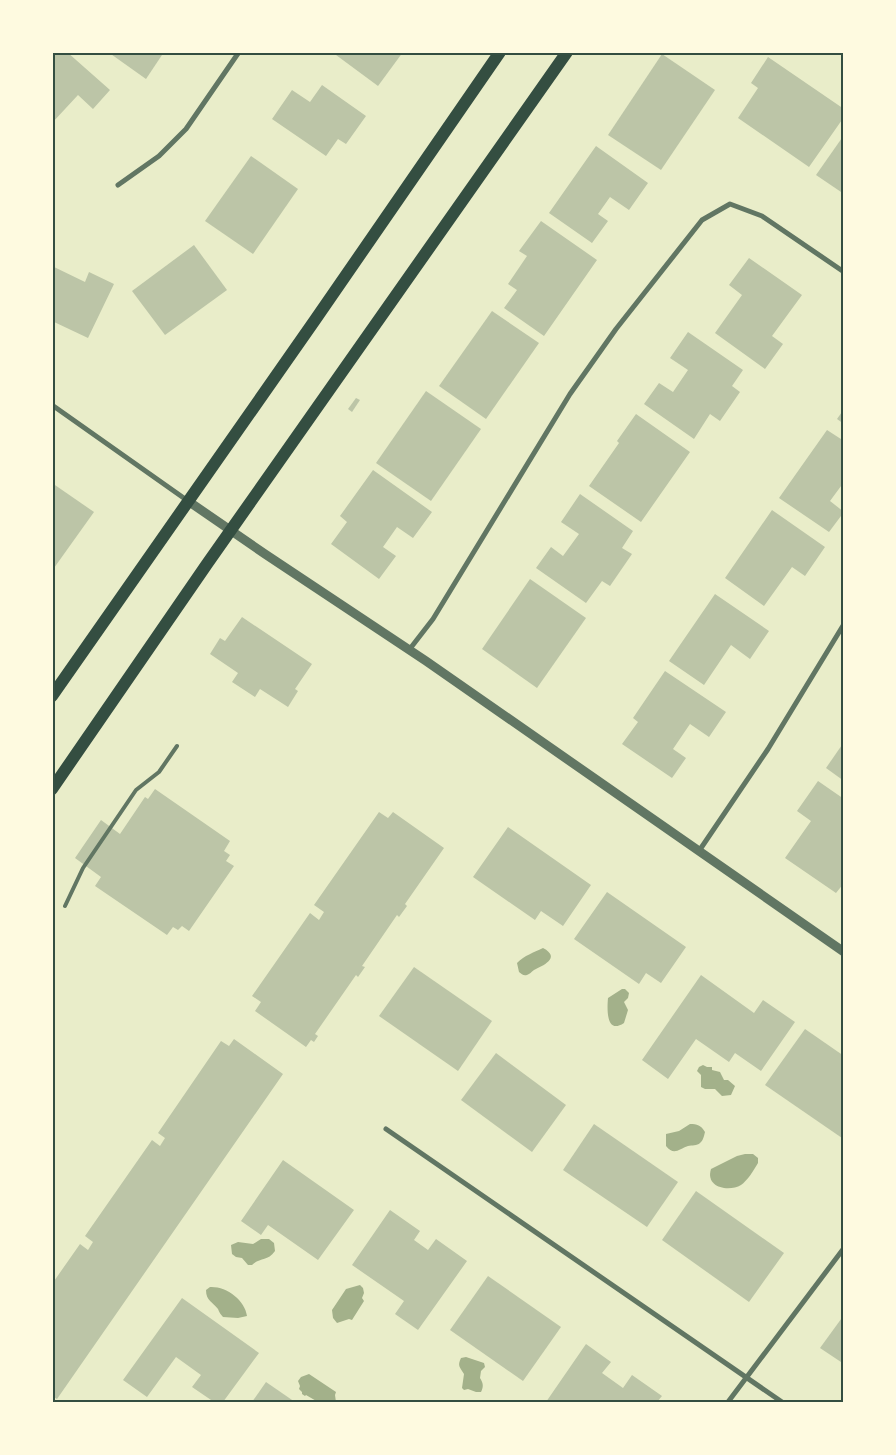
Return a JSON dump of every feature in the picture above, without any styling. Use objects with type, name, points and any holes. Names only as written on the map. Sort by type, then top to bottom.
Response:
[{"type":"main road","points":[[52,696],[500,52]]},
{"type":"main road","points":[[52,789],[230,531],[566,52]]},
{"type":"street","points":[[118,185],[159,156],[186,129],[239,52]]},
{"type":"street","points":[[409,650],[433,619],[570,394],[616,329],[702,220],[730,204],[762,216],[844,272]]},
{"type":"street","points":[[52,405],[230,531],[409,650],[844,952]]},
{"type":"street","points":[[698,852],[768,749],[844,624]]},
{"type":"street","points":[[386,1129],[782,1402]]},
{"type":"street","points":[[728,1402],[844,1248]]},
{"type":"lane","points":[[65,906],[83,868],[136,790],[159,772],[177,746]]},
{"type":"shaded area","points":[[543,948],[551,955],[549,961],[530,974],[524,975],[519,972],[517,963],[526,956]]},
{"type":"shaded area","points":[[622,989],[629,993],[628,998],[624,1002],[628,1010],[624,1023],[614,1026],[609,1019],[608,998]]},
{"type":"shaded area","points":[[703,1065],[712,1067],[712,1070],[720,1072],[724,1080],[728,1080],[735,1086],[731,1095],[722,1096],[715,1089],[701,1087],[701,1075],[697,1071]]},
{"type":"shaded area","points":[[690,1124],[699,1125],[705,1132],[701,1142],[677,1151],[669,1149],[666,1146],[666,1134],[679,1131]]},
{"type":"shaded area","points":[[745,1154],[753,1154],[758,1158],[758,1163],[741,1185],[730,1188],[719,1187],[711,1180],[711,1169]]},
{"type":"shaded area","points":[[261,1239],[269,1239],[274,1243],[275,1251],[269,1257],[248,1265],[242,1258],[232,1254],[231,1245],[238,1242],[253,1244]]},
{"type":"shaded area","points":[[360,1285],[363,1288],[362,1298],[364,1301],[352,1320],[349,1319],[337,1323],[333,1318],[332,1310],[346,1289]]},
{"type":"shaded area","points":[[210,1287],[222,1289],[234,1295],[243,1305],[247,1316],[238,1318],[223,1317],[207,1297],[206,1290]]},
{"type":"shaded area","points":[[466,1357],[484,1363],[485,1367],[481,1371],[480,1378],[483,1385],[481,1392],[464,1390],[462,1388],[464,1374],[459,1363],[461,1358]]},
{"type":"shaded area","points":[[309,1374],[336,1392],[336,1402],[318,1402],[302,1394],[298,1381],[301,1377]]},
{"type":"building","points":[[56,52],[67,52],[110,90],[93,109],[78,95],[52,123],[52,56]]},
{"type":"building","points":[[108,52],[164,52],[146,79]]},
{"type":"building","points":[[332,52],[403,52],[378,86]]},
{"type":"building","points":[[662,54],[715,90],[661,170],[608,135]]},
{"type":"building","points":[[768,57],[844,109],[844,117],[809,167],[738,118],[758,88],[751,83]]},
{"type":"building","points":[[322,85],[366,116],[346,144],[338,139],[326,156],[272,119],[292,90],[310,102]]},
{"type":"building","points":[[844,135],[844,194],[816,175]]},
{"type":"building","points":[[596,146],[648,183],[629,210],[610,197],[598,214],[608,221],[592,243],[549,213]]},
{"type":"building","points":[[251,156],[298,189],[253,254],[205,221]]},
{"type":"building","points":[[541,221],[597,260],[544,336],[504,308],[517,290],[508,284],[527,256],[519,251]]},
{"type":"building","points":[[194,245],[227,290],[165,335],[132,291]]},
{"type":"building","points":[[749,258],[802,295],[772,336],[783,344],[765,369],[715,333],[742,295],[729,285]]},
{"type":"building","points":[[52,266],[85,282],[89,272],[114,284],[88,338],[52,321]]},
{"type":"building","points":[[492,311],[539,343],[486,419],[439,386]]},
{"type":"building","points":[[688,332],[743,370],[732,386],[740,392],[720,421],[710,414],[694,439],[644,404],[659,383],[673,392],[688,370],[670,358]]},
{"type":"building","points":[[426,391],[481,429],[431,501],[376,463]]},
{"type":"building","points":[[356,398],[360,400],[352,412],[348,409]]},
{"type":"building","points":[[844,409],[844,424],[837,419]]},
{"type":"building","points":[[636,414],[690,452],[641,522],[589,486],[619,443],[617,441]]},
{"type":"building","points":[[827,430],[844,441],[844,482],[830,501],[844,512],[829,532],[779,498]]},
{"type":"building","points":[[373,470],[432,512],[413,538],[397,527],[383,547],[396,556],[379,579],[331,544],[347,522],[340,516]]},
{"type":"building","points":[[52,483],[94,512],[54,568],[52,567]]},
{"type":"building","points":[[580,494],[633,531],[622,548],[632,554],[610,586],[602,581],[586,603],[536,568],[551,547],[563,556],[579,534],[561,522]]},
{"type":"building","points":[[772,510],[825,547],[805,576],[792,567],[764,606],[725,578]]},
{"type":"building","points":[[530,579],[586,618],[537,688],[482,649]]},
{"type":"building","points":[[715,594],[769,631],[750,659],[731,645],[704,685],[669,661]]},
{"type":"building","points":[[242,617],[312,664],[295,689],[298,691],[288,707],[260,689],[255,697],[232,682],[238,673],[210,654],[220,638],[225,641]]},
{"type":"building","points":[[665,671],[726,712],[709,737],[690,724],[673,749],[686,758],[672,778],[622,744],[638,722],[633,718]]},
{"type":"building","points":[[844,742],[844,781],[826,768]]},
{"type":"building","points":[[818,781],[844,799],[844,883],[836,893],[785,858],[811,821],[797,811]]},
{"type":"building","points":[[155,789],[230,841],[224,851],[230,855],[226,861],[234,866],[189,931],[182,926],[178,930],[173,927],[167,935],[95,886],[101,877],[75,858],[101,820],[120,834],[145,797],[148,799]]},
{"type":"building","points":[[379,812],[388,818],[393,812],[444,848],[405,904],[407,906],[399,917],[397,915],[362,966],[365,967],[358,977],[356,975],[315,1034],[318,1036],[314,1042],[311,1040],[306,1047],[255,1011],[261,1002],[252,996],[310,913],[319,920],[324,912],[314,905]]},
{"type":"building","points":[[508,827],[591,885],[563,926],[541,911],[535,920],[473,877]]},
{"type":"building","points":[[607,892],[686,947],[661,983],[646,973],[639,984],[574,939]]},
{"type":"building","points":[[414,967],[492,1021],[458,1071],[379,1016]]},
{"type":"building","points":[[701,975],[754,1013],[763,1000],[795,1022],[761,1071],[735,1053],[729,1062],[696,1039],[668,1079],[642,1060]]},
{"type":"building","points":[[805,1029],[844,1056],[844,1136],[842,1138],[765,1085]]},
{"type":"building","points":[[234,1039],[283,1074],[57,1399],[52,1396],[52,1284],[80,1244],[88,1250],[93,1242],[85,1236],[152,1140],[160,1146],[165,1138],[158,1133],[221,1041],[229,1046]]},
{"type":"building","points":[[496,1053],[566,1105],[532,1152],[461,1100]]},
{"type":"building","points":[[594,1124],[678,1182],[647,1227],[563,1170]]},
{"type":"building","points":[[283,1160],[354,1210],[318,1260],[268,1225],[261,1235],[241,1221]]},
{"type":"building","points":[[696,1191],[784,1253],[749,1302],[662,1240]]},
{"type":"building","points":[[390,1210],[420,1231],[414,1240],[428,1250],[436,1239],[467,1261],[418,1330],[395,1314],[404,1301],[352,1265]]},
{"type":"building","points":[[488,1276],[561,1327],[523,1381],[450,1330]]},
{"type":"building","points":[[182,1298],[259,1353],[223,1402],[214,1402],[192,1387],[201,1375],[176,1357],[147,1397],[123,1380]]},
{"type":"building","points":[[844,1315],[844,1364],[820,1348]]},
{"type":"building","points":[[586,1344],[611,1362],[602,1373],[623,1388],[632,1375],[662,1396],[657,1402],[546,1402]]},
{"type":"building","points":[[266,1382],[295,1402],[252,1402]]}]
